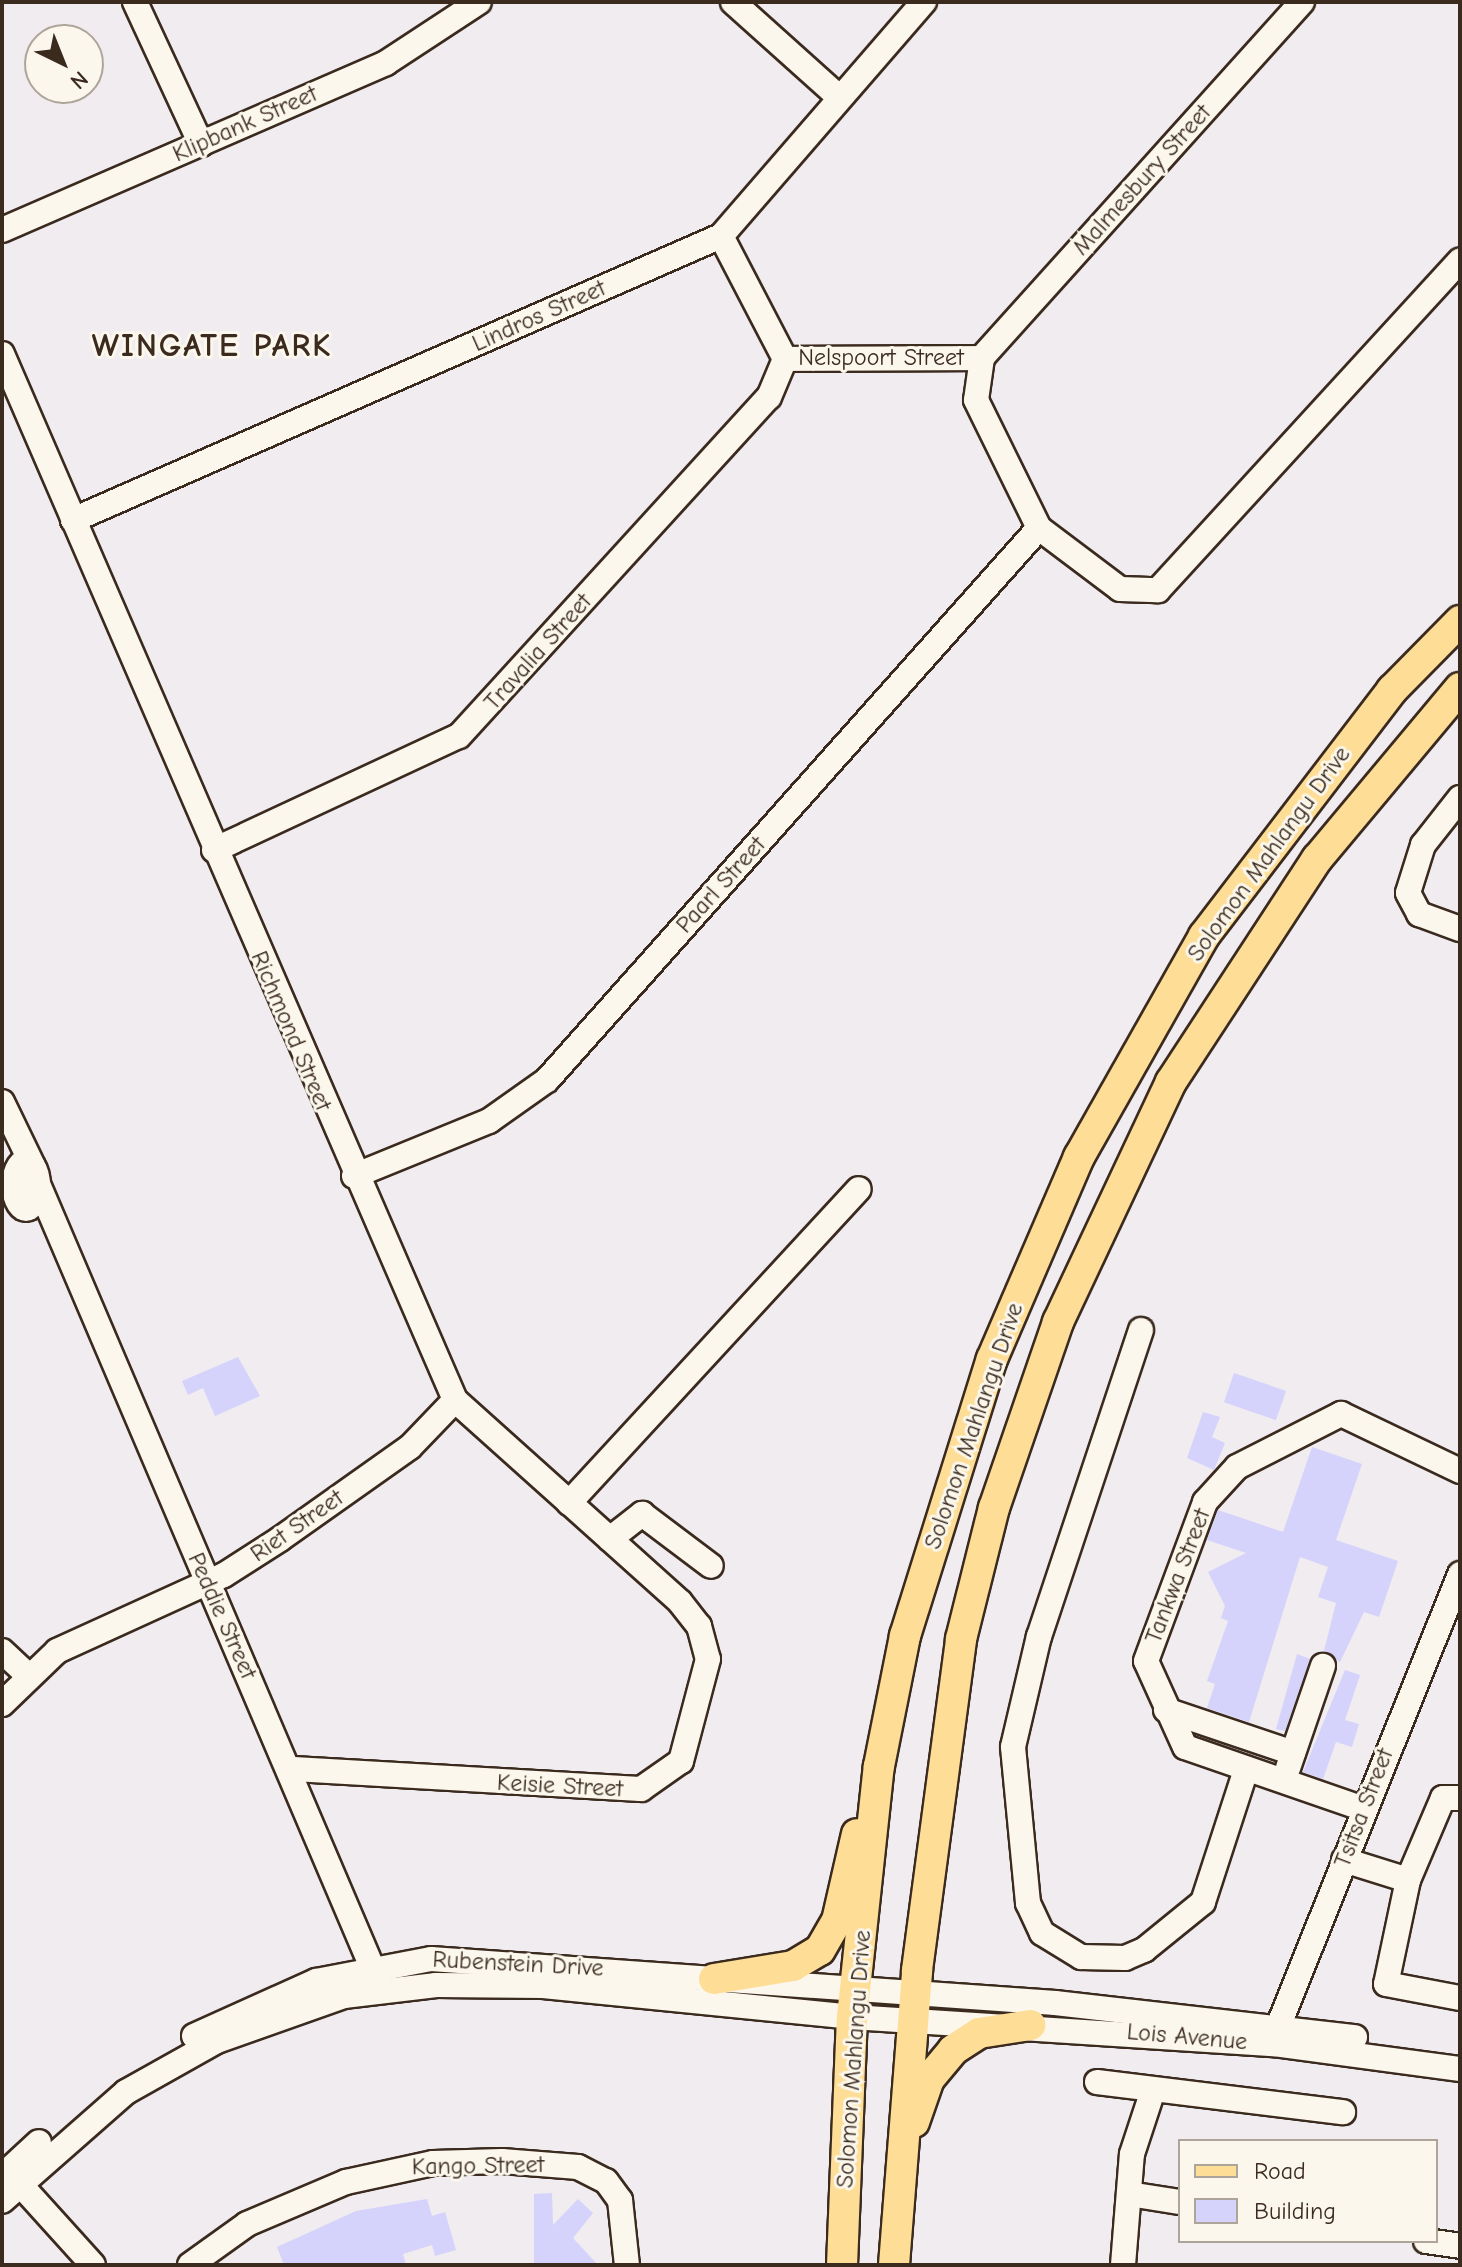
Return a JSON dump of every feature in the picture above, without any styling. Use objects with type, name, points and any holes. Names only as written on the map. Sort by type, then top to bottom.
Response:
[{"type":"main road","name":"Solomon Mahlangu Drive","points":[[842,2265],[853,2004],[879,1766],[905,1636],[992,1359],[1079,1157],[1204,936],[1382,702],[1460,621]]},
{"type":"main road","name":"Solomon Mahlangu Drive","points":[[894,2265],[914,2007],[961,1639],[994,1508],[1058,1322],[1171,1082],[1317,859],[1460,688]]},
{"type":"main road","points":[[714,1979],[793,1966],[820,1950],[837,1921],[879,1766]]},
{"type":"main road","points":[[898,2194],[915,2121],[941,2062],[979,2033],[1030,2025]]},
{"type":"street","points":[[135,2],[201,144]]},
{"type":"street","name":"Klipbank Street","points":[[2,230],[386,63],[479,2]]},
{"type":"street","points":[[733,2],[839,97]]},
{"type":"street","name":"Lindros Street","points":[[73,520],[721,236],[924,2]]},
{"type":"street","name":"Malmesbury Street","points":[[982,358],[1302,2]]},
{"type":"street","name":"Nelspoort Street","points":[[721,236],[785,359],[982,358],[976,400],[1039,528],[1132,592],[1158,590],[1192,559],[1460,260]]},
{"type":"street","name":"Richmond Street","points":[[2,354],[354,1176],[455,1400],[610,1539],[699,1626]]},
{"type":"street","name":"Travalia Street","points":[[214,850],[459,736],[769,397],[785,359]]},
{"type":"street","name":"Paarl Street","points":[[354,1176],[489,1121],[542,1084],[1039,528]]},
{"type":"street","points":[[1460,798],[1423,845],[1408,893],[1419,914],[1460,929]]},
{"type":"street","name":"Peddie Street","points":[[2,1102],[19,1176]]},
{"type":"street","name":"Peddie Street","points":[[2,1117],[19,1176],[60,1242],[289,1769],[373,1965],[381,1991]]},
{"type":"street","points":[[569,1503],[859,1189]]},
{"type":"street","points":[[1141,1330],[1039,1636],[1013,1747],[1028,1903],[1042,1933],[1081,1957],[1125,1958],[1176,1925],[1203,1902],[1246,1770]]},
{"type":"street","name":"Riet Street","points":[[2,1704],[27,1674],[85,1636],[208,1583],[410,1447],[455,1400]]},
{"type":"street","name":"Tankwa Street","points":[[1364,1809],[1185,1747],[1146,1661],[1205,1502],[1237,1467],[1341,1414],[1460,1471]]},
{"type":"street","points":[[610,1539],[642,1514],[711,1566]]},
{"type":"street","name":"Tsitsa Street","points":[[1275,2034],[1460,1574]]},
{"type":"street","name":"Keisie Street","points":[[289,1769],[641,1789],[671,1773],[690,1736],[708,1668],[699,1626]]},
{"type":"street","points":[[2,1651],[27,1674]]},
{"type":"street","points":[[1283,1782],[1323,1666]]},
{"type":"street","points":[[1166,1710],[1293,1753]]},
{"type":"street","points":[[1460,1798],[1443,1798],[1408,1880],[1386,1984],[1460,1998]]},
{"type":"street","points":[[1344,1860],[1408,1880]]},
{"type":"street","name":"Rubenstein Drive","points":[[2,2201],[9,2176],[80,2106],[169,2050],[257,2004],[373,1965],[515,1960],[714,1979],[853,2004]]},
{"type":"street","name":"Rubenstein Drive","points":[[9,2176],[126,2092],[217,2041],[381,1991],[543,1986],[853,2004]]},
{"type":"street","points":[[853,2004],[914,2007]]},
{"type":"street","name":"Lois Avenue","points":[[914,2007],[1030,2025],[1275,2034],[1460,2069]]},
{"type":"street","name":"Lois Avenue","points":[[914,2007],[1275,2034],[1460,2055]]},
{"type":"street","points":[[1097,2082],[1152,2093],[1343,2112]]},
{"type":"street","points":[[1123,2265],[1132,2154],[1152,2093]]},
{"type":"street","name":"Kango Street","points":[[190,2265],[294,2201],[391,2169],[502,2161],[595,2173],[620,2200],[627,2265]]},
{"type":"street","points":[[9,2176],[93,2265]]},
{"type":"street","points":[[1129,2194],[1178,2202]]},
{"type":"street","points":[[1438,2243],[1460,2246]]},
{"type":"building","points":[[238,1357],[260,1396],[215,1416],[203,1388],[188,1395],[182,1381]]},
{"type":"building","points":[[1234,1373],[1286,1391],[1276,1420],[1224,1402]]},
{"type":"building","points":[[1203,1412],[1220,1417],[1212,1437],[1225,1443],[1214,1470],[1187,1458]]},
{"type":"building","points":[[1312,1447],[1362,1464],[1336,1540],[1398,1561],[1379,1617],[1364,1612],[1340,1662],[1324,1651],[1336,1603],[1318,1597],[1328,1567],[1300,1557],[1249,1722],[1207,1708],[1215,1684],[1207,1681],[1228,1621],[1221,1618],[1225,1606],[1208,1572],[1246,1553],[1207,1540],[1218,1510],[1283,1532]]},
{"type":"building","points":[[1297,1654],[1310,1659],[1285,1731],[1276,1729]]},
{"type":"building","points":[[1345,1670],[1360,1675],[1345,1720],[1359,1724],[1352,1747],[1336,1742],[1323,1779],[1303,1772]]},
{"type":"building","points":[[552,2193],[553,2225],[578,2199],[593,2213],[573,2238],[598,2265],[534,2263],[534,2194]]},
{"type":"building","points":[[427,2199],[432,2216],[445,2212],[456,2250],[435,2256],[432,2245],[403,2254],[406,2265],[284,2265],[277,2247],[356,2211]]},
{"type":"district","name":"WINGATE PARK","points":[[212,346]]}]
